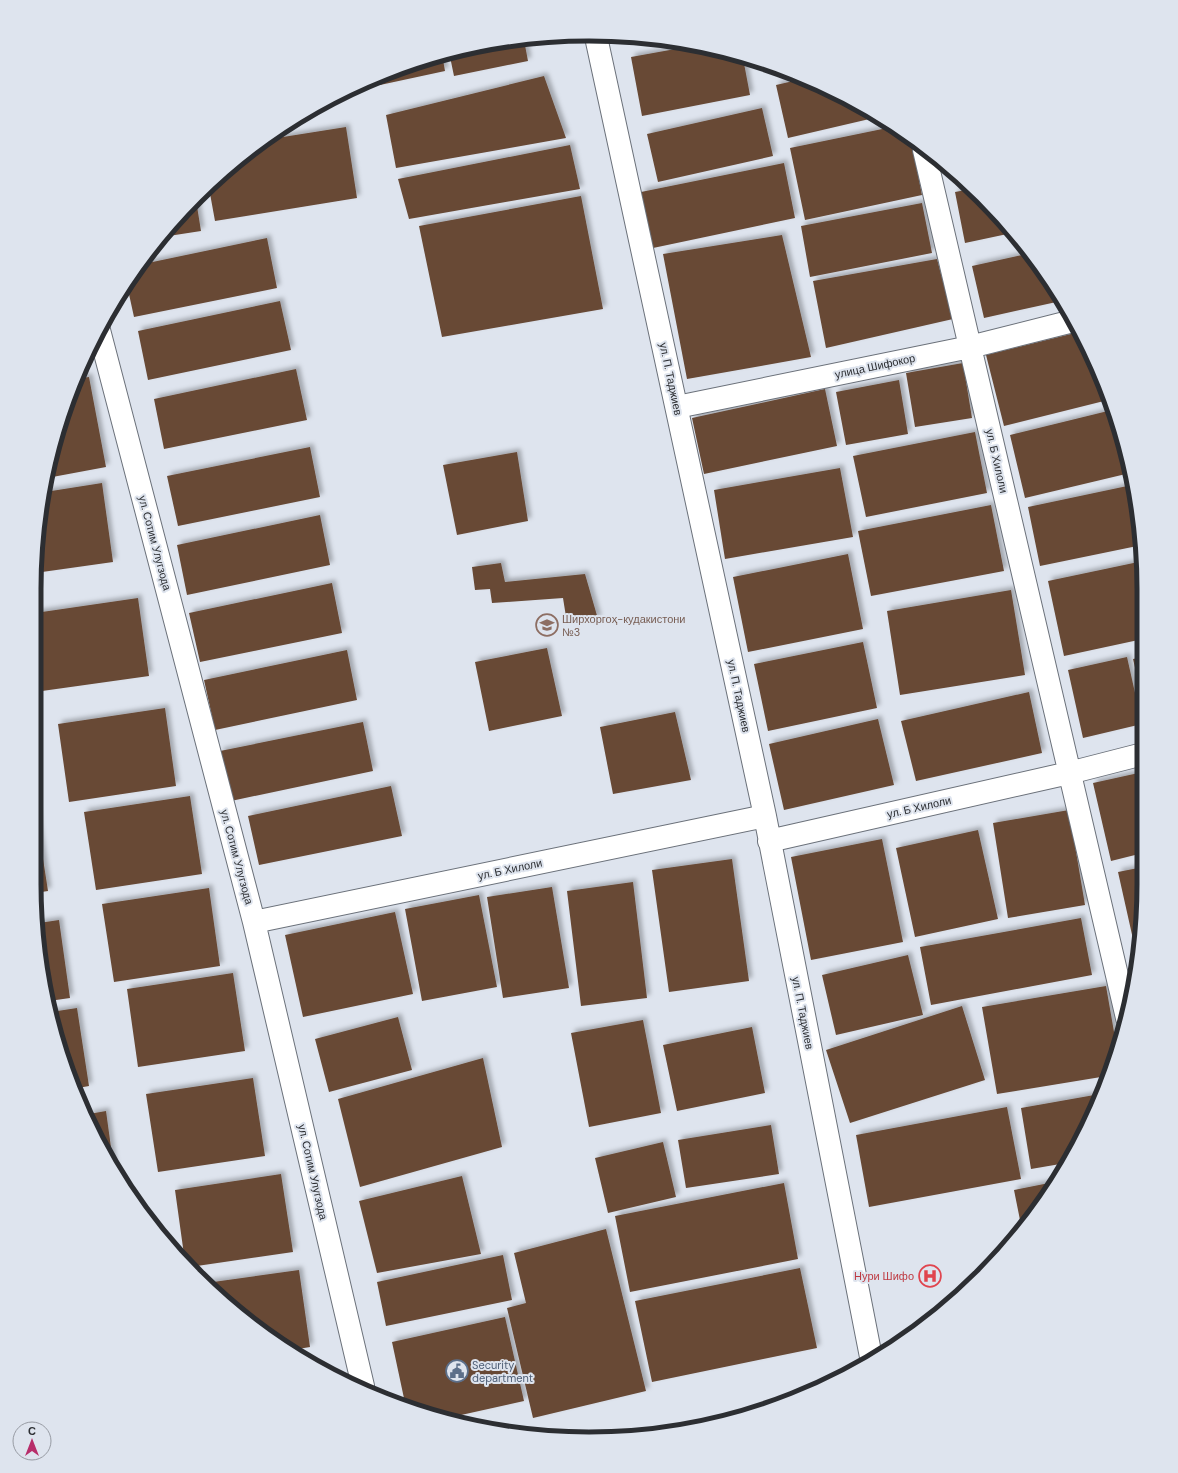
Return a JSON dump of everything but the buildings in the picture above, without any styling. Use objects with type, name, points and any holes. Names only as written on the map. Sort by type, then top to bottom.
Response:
[{"type":"street","name":"ул. П. Таджиев","points":[[597,41],[765,816],[870,1354]]},
{"type":"street","name":"ул. Б Хилоли","points":[[925,156],[1123,1002]]},
{"type":"street","name":"улица Шифокор","points":[[677,407],[970,347],[1068,322]]},
{"type":"street","name":"ул. Сотим Улугзода","points":[[102,340],[254,922],[362,1382]]},
{"type":"street","name":"ул. Б Хилоли","points":[[769,841],[1070,773],[1137,756]]},
{"type":"street","name":"ул. Б Хилоли","points":[[254,922],[765,816]]},
{"type":"place","name":"Ширхоргоҳ-кудакистони №3","points":[[547,625]]},
{"type":"place","name":"Нури Шифо","points":[[930,1276]]},
{"type":"place","name":"Security department","points":[[457,1371]]}]
